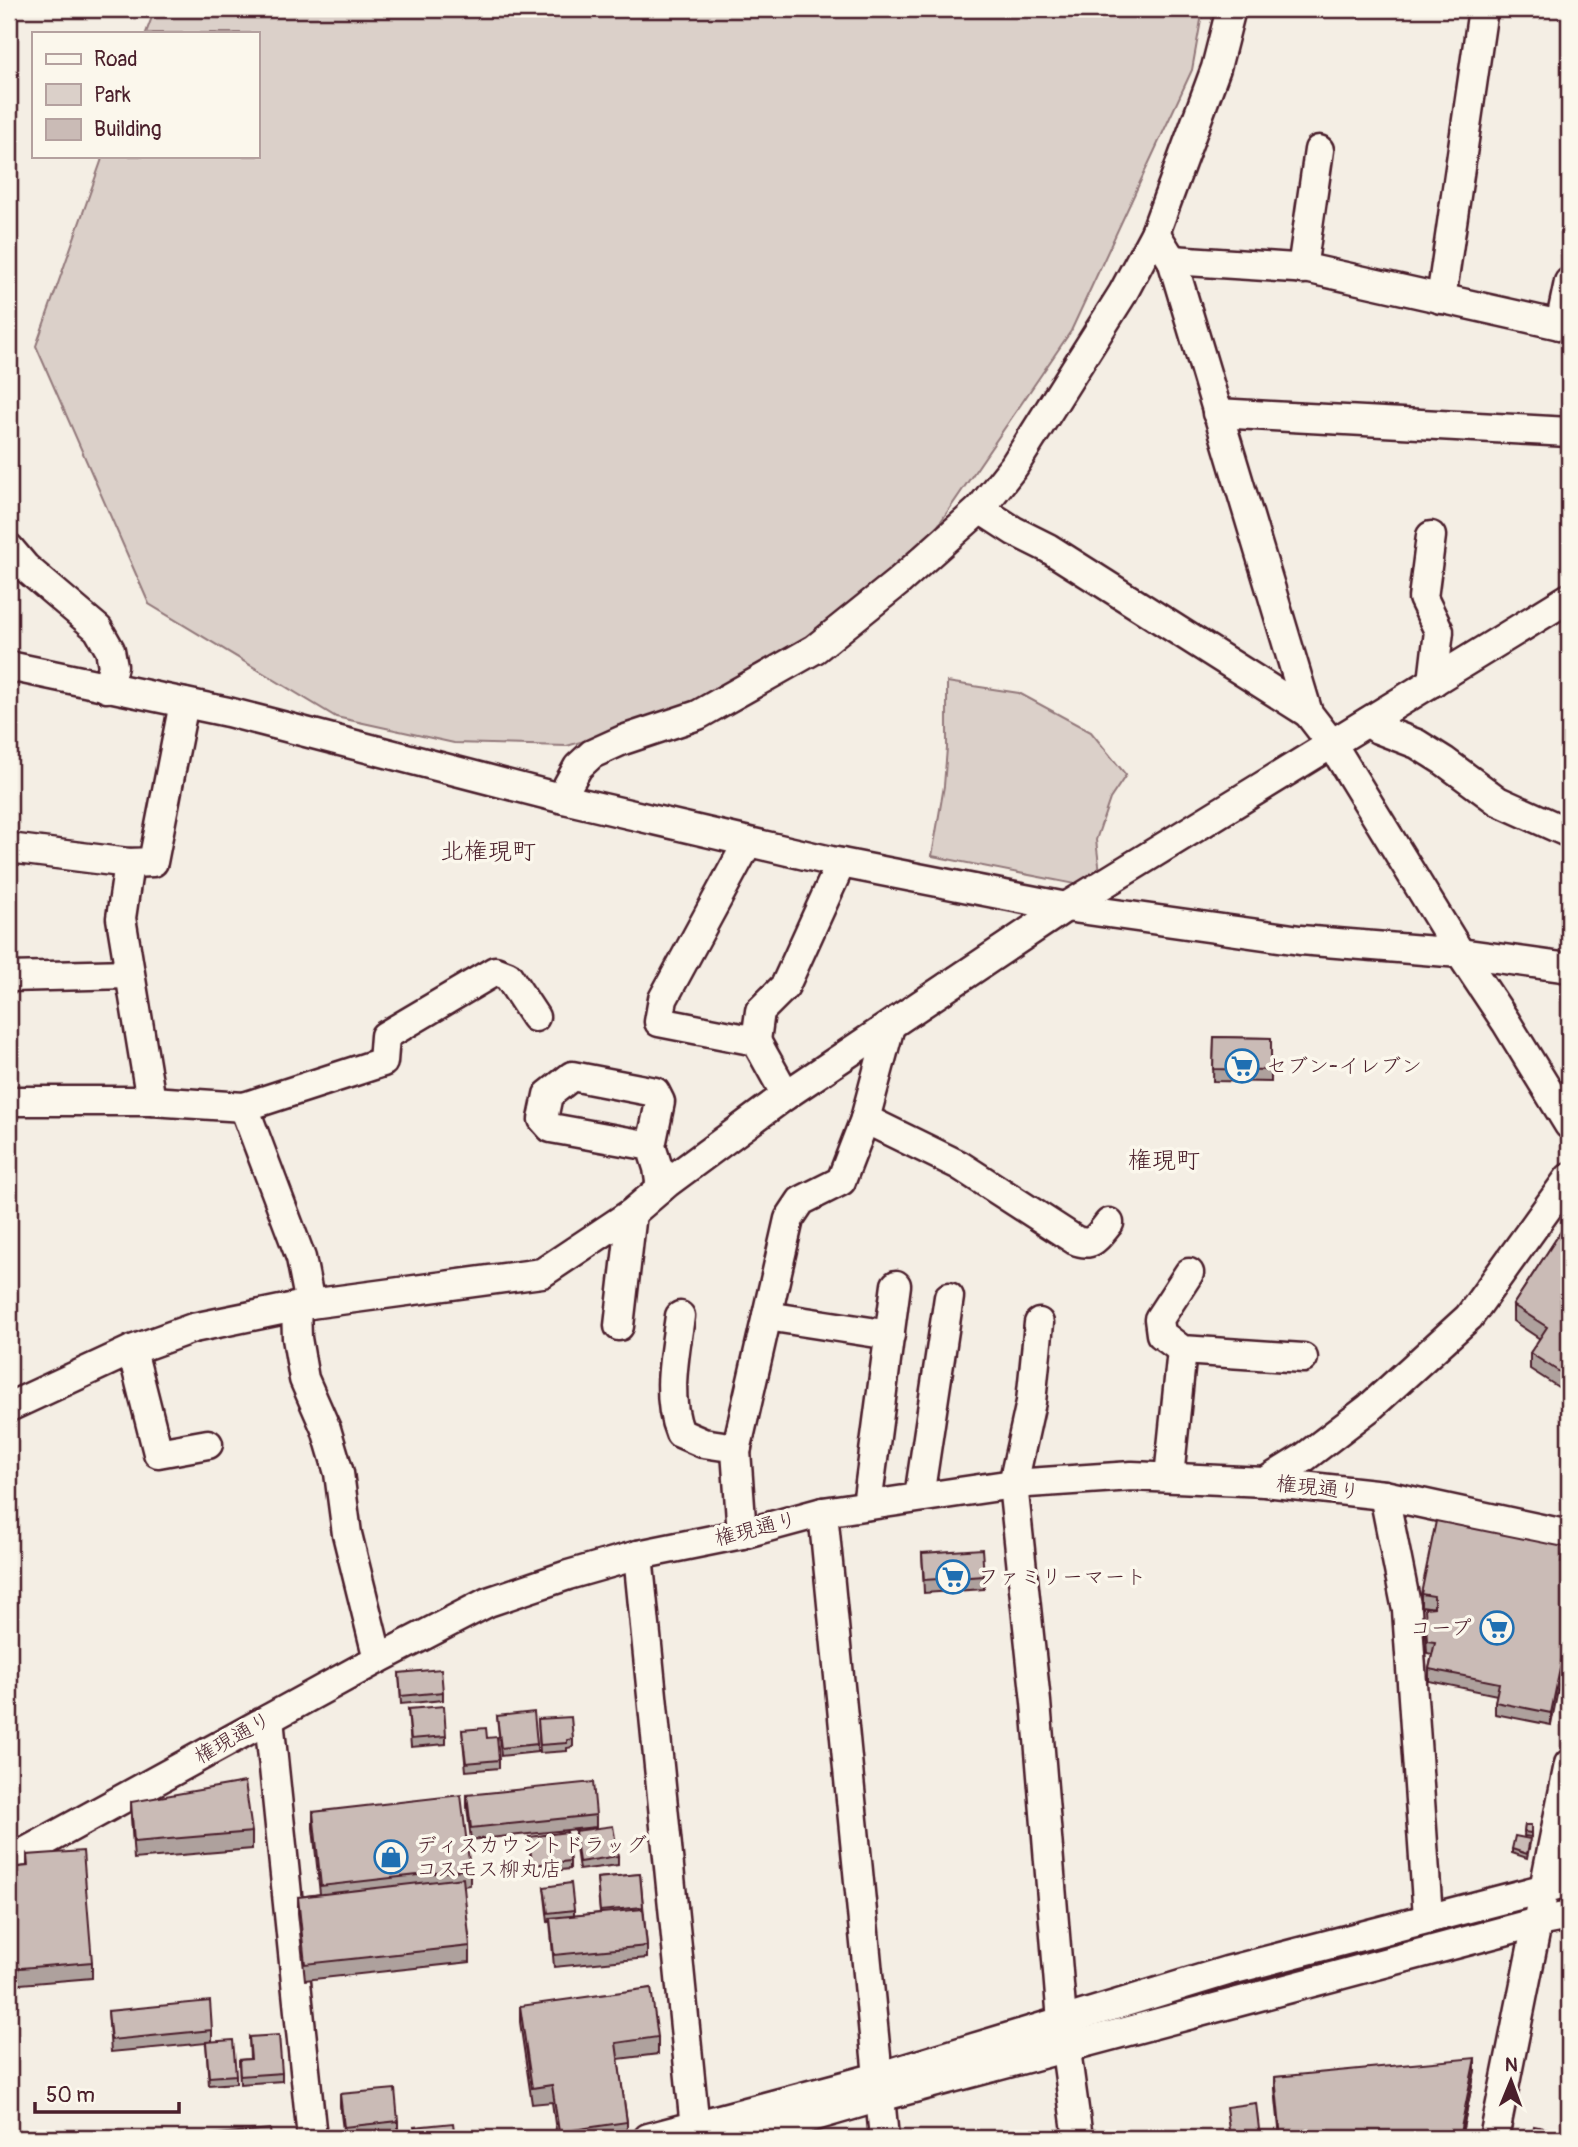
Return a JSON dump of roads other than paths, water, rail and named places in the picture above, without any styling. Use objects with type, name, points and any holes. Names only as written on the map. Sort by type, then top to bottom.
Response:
[{"type":"street","points":[[564,799],[578,767],[592,754],[623,740],[698,715],[815,649],[897,583],[980,509],[1014,466],[1123,293],[1155,233],[1216,68],[1231,9]]},
{"type":"street","points":[[1441,299],[1483,9]]},
{"type":"street","points":[[1303,269],[1319,150]]},
{"type":"street","points":[[1155,233],[1172,260],[1308,713]]},
{"type":"street","points":[[1172,260],[1303,269],[1564,326],[1569,282]]},
{"type":"street","points":[[1217,413],[1569,432]]},
{"type":"street","points":[[980,509],[1014,531],[1048,548],[1308,713],[1332,744],[1569,1125]]},
{"type":"street","points":[[1431,536],[1423,598],[1439,631],[1433,682]]},
{"type":"street","points":[[14,561],[98,629],[110,650],[113,666],[107,688]]},
{"type":"street","points":[[9,1407],[132,1350],[193,1328],[303,1306],[542,1273],[632,1213],[661,1188],[786,1095],[1066,908],[1569,598]]},
{"type":"street","points":[[9,666],[184,703],[564,799],[748,842],[1066,908],[1300,940],[1460,953],[1569,968]]},
{"type":"street","points":[[9,848],[129,863],[153,862],[184,703]]},
{"type":"street","points":[[1368,722],[1378,729],[1417,744],[1498,801],[1569,833]]},
{"type":"street","points":[[748,842],[663,999],[659,1022],[756,1041]]},
{"type":"street","points":[[129,863],[121,918],[150,1101]]},
{"type":"street","points":[[786,1095],[756,1041],[760,1011],[785,986],[841,863]]},
{"type":"street","points":[[9,1101],[150,1101],[244,1107],[383,1062],[385,1037],[495,971],[508,976],[535,1017]]},
{"type":"street","points":[[9,976],[129,974]]},
{"type":"street","points":[[741,1534],[737,1448],[789,1219],[802,1201],[841,1181],[865,1119],[890,1026]]},
{"type":"street","points":[[244,1107],[301,1258],[303,1306],[296,1338],[304,1378],[326,1429],[339,1473],[347,1534],[378,1659]]},
{"type":"street","points":[[865,1119],[959,1165],[1084,1244],[1094,1241],[1109,1223]]},
{"type":"street","points":[[651,1146],[661,1188]]},
{"type":"street","points":[[1265,1482],[1305,1457],[1368,1408],[1469,1317],[1569,1178]]},
{"type":"street","points":[[619,1326],[632,1213]]},
{"type":"street","points":[[1189,1273],[1159,1319],[1161,1334],[1182,1350],[1303,1358]]},
{"type":"street","points":[[867,1505],[896,1285]]},
{"type":"street","points":[[919,1497],[949,1297]]},
{"type":"street","points":[[680,1316],[673,1373],[673,1415],[676,1424],[680,1433],[703,1443],[737,1448]]},
{"type":"street","points":[[767,1316],[890,1335]]},
{"type":"street","points":[[1039,1323],[1031,1402],[1013,1485],[1036,1702],[1062,2021],[1078,2138]]},
{"type":"street","points":[[132,1350],[158,1453],[208,1444]]},
{"type":"street","points":[[1169,1477],[1182,1350]]},
{"type":"street","name":"権現通り","points":[[9,1861],[378,1659],[488,1602],[638,1555],[741,1534],[823,1512],[1013,1485],[1132,1476],[1169,1477],[1265,1482],[1384,1495],[1569,1535]]},
{"type":"street","points":[[1384,1495],[1407,1610],[1428,1917]]},
{"type":"street","points":[[823,1512],[884,2138]]},
{"type":"street","points":[[638,1555],[695,2132]]},
{"type":"street","points":[[269,1719],[313,2138]]},
{"type":"street","points":[[1494,2138],[1538,1922],[1557,1885],[1569,1764]]},
{"type":"street","points":[[740,2138],[1062,2021],[1227,1971],[1557,1885]]},
{"type":"street","points":[[648,2138],[695,2132],[879,2087],[1067,2048],[1569,1916]]},
{"type":"place","name":"セブン-イレブン","points":[[1242,1066]]},
{"type":"place","name":"ファミリーマート","points":[[953,1577]]},
{"type":"place","name":"コープ","points":[[1497,1628]]},
{"type":"place","name":"ディスカウントドラッグ コスモス柳丸店","points":[[391,1857]]},
{"type":"district","name":"北権現町","points":[[488,851]]},
{"type":"district","name":"権現町","points":[[1164,1160]]}]
